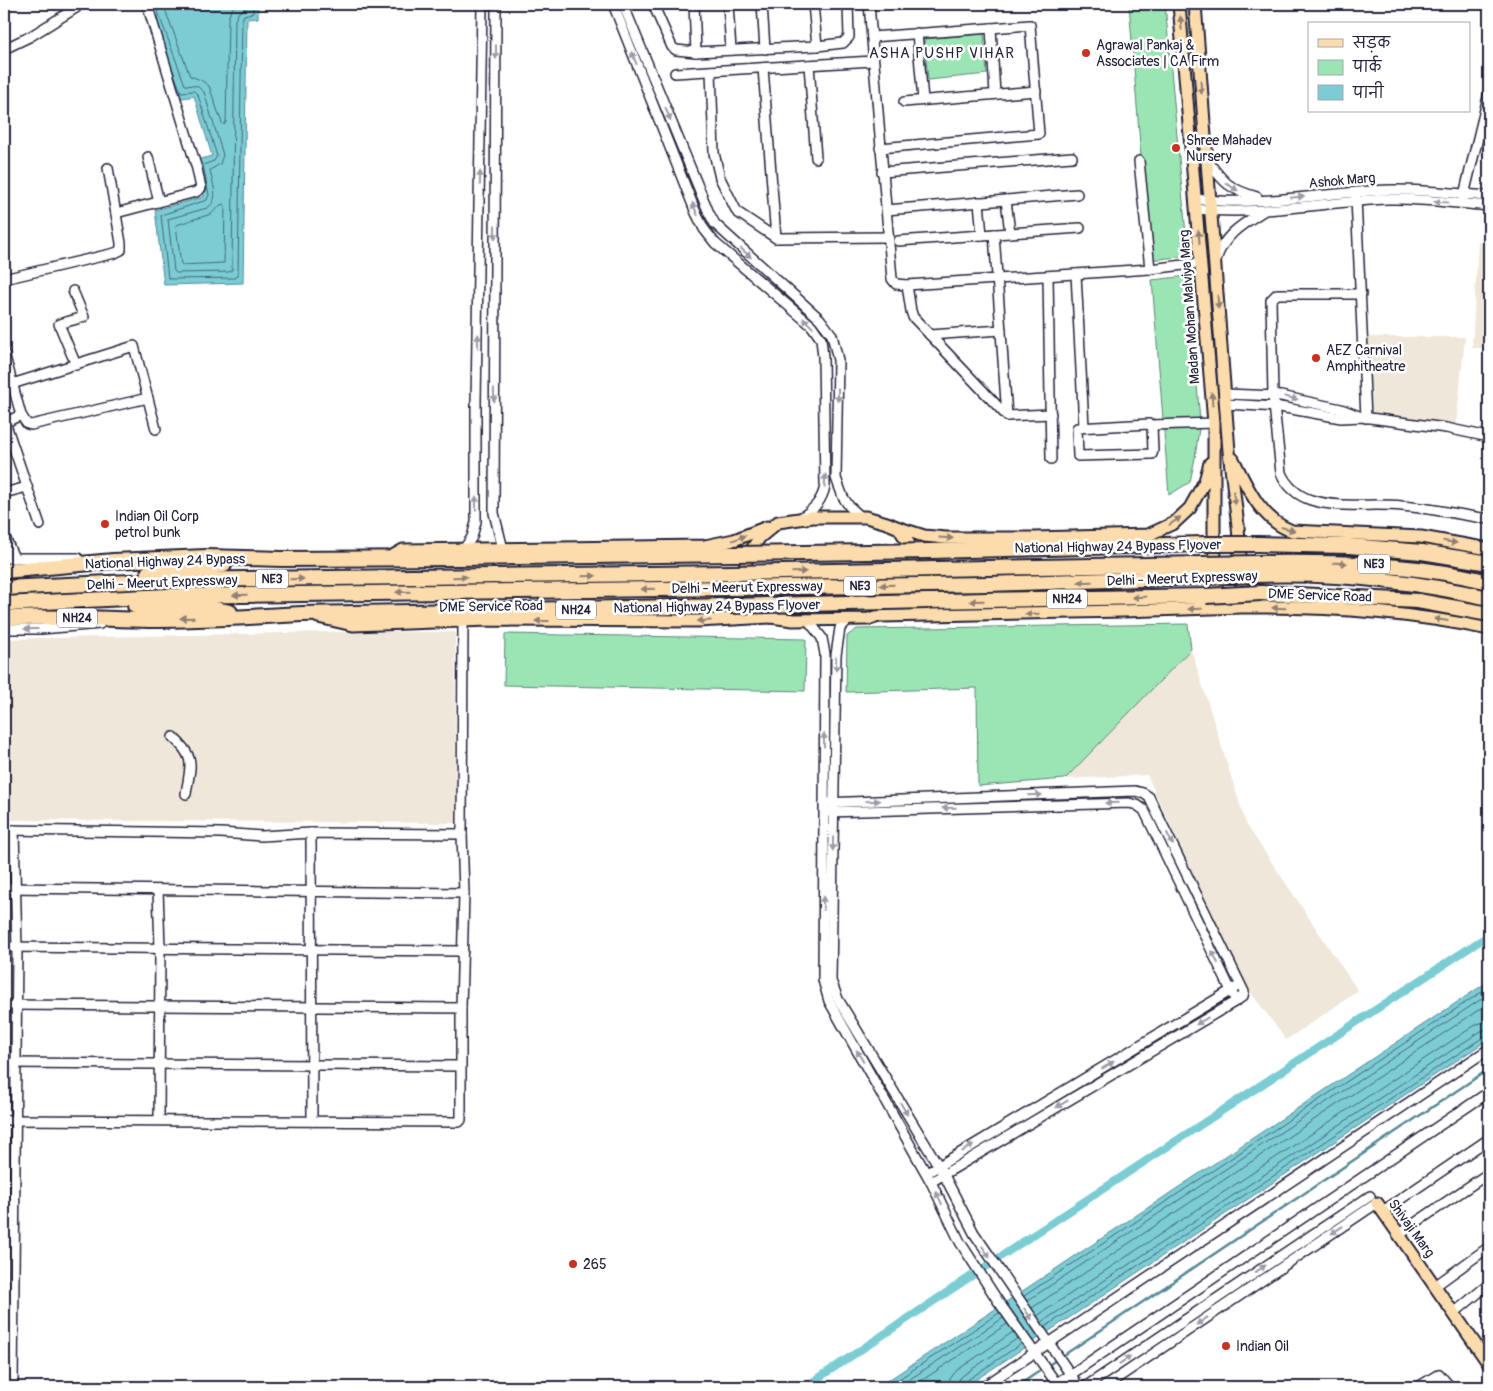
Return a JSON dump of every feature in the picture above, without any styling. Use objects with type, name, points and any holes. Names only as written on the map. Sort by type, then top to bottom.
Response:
[{"type":"highway","name":"National Highway 24 Bypass Flyover","points":[[386,558],[461,554],[786,554],[1258,544],[1350,546],[1422,552],[1489,563]]},
{"type":"highway","name":"National Highway 24 Bypass","points":[[4,572],[113,561],[206,557],[282,559],[386,558]]},
{"type":"highway","points":[[26,588],[282,559]]},
{"type":"highway","name":"Delhi - Meerut Expressway","points":[[4,588],[172,580],[988,584],[1203,571],[1376,564],[1455,573],[1489,582]]},
{"type":"highway","name":"Delhi - Meerut Expressway","points":[[4,604],[167,596],[988,568],[1203,571]]},
{"type":"highway","name":"Delhi - Meerut Expressway","points":[[1257,569],[1375,579],[1450,589],[1489,598]]},
{"type":"highway","name":"National Highway 24 Bypass Flyover","points":[[302,614],[1028,600],[1261,593],[1418,601],[1489,614]]},
{"type":"highway","points":[[29,603],[211,608],[253,617]]},
{"type":"highway","name":"NH24","points":[[253,617],[302,614]]},
{"type":"highway","name":"NH24","points":[[4,618],[37,616],[150,620]]},
{"type":"highway","points":[[150,620],[253,617]]},
{"type":"main road","name":"Madan Mohan Malviya Marg","points":[[1179,4],[1214,423],[1214,535],[1217,608]]},
{"type":"main road","name":"Madan Mohan Malviya Marg","points":[[1195,4],[1229,451],[1238,526],[1243,607]]},
{"type":"main road","points":[[461,554],[503,549],[705,546],[734,540],[778,522],[813,517],[862,517],[888,522],[899,528],[924,536],[946,538],[1148,535],[1174,523],[1190,508],[1205,480],[1214,447]]},
{"type":"main road","points":[[1229,451],[1250,494],[1279,527],[1299,532],[1420,537],[1489,549]]},
{"type":"main road","points":[[778,522],[759,538],[746,560],[745,581],[749,599],[760,612],[771,617],[808,620],[869,619],[892,612],[905,600],[915,575],[912,549],[899,528]]},
{"type":"main road","name":"DME Service Road","points":[[879,616],[1243,607],[1377,613],[1453,622],[1489,629]]},
{"type":"main road","name":"DME Service Road","points":[[302,614],[353,625],[463,621],[698,621],[771,617]]},
{"type":"main road","name":"Shivaji Marg","points":[[1377,1203],[1489,1364]]},
{"type":"street","points":[[4,49],[32,36],[76,8],[78,4]]},
{"type":"street","points":[[116,213],[196,192],[200,188],[192,151],[146,4]]},
{"type":"street","points":[[461,554],[472,537],[476,522],[482,4]]},
{"type":"street","points":[[496,4],[494,513],[503,549]]},
{"type":"street","points":[[613,4],[696,213],[704,228],[716,242],[812,326],[821,339],[825,486],[818,503],[800,519]]},
{"type":"street","points":[[623,4],[715,224],[820,319],[832,335],[838,360],[836,478],[843,497],[849,506],[862,517]]},
{"type":"street","points":[[653,4],[672,47],[676,50],[696,52],[842,43],[848,40],[849,37],[848,4]]},
{"type":"street","points":[[694,4],[696,52]]},
{"type":"street","points":[[728,4],[731,50]]},
{"type":"street","points":[[762,4],[765,49]]},
{"type":"street","points":[[813,4],[817,46]]},
{"type":"street","points":[[869,4],[892,279],[896,284],[907,285],[1150,269],[1201,263]]},
{"type":"street","points":[[872,37],[1030,25],[1036,91],[1039,134],[880,148]]},
{"type":"street","points":[[991,28],[996,94]]},
{"type":"street","points":[[917,33],[923,100]]},
{"type":"street","points":[[675,73],[873,61]]},
{"type":"street","points":[[809,65],[816,158]]},
{"type":"street","points":[[763,68],[776,238]]},
{"type":"street","points":[[710,71],[714,153],[720,178],[737,212],[776,238],[888,237]]},
{"type":"street","points":[[904,102],[1036,91]]},
{"type":"street","points":[[1461,204],[1489,93]]},
{"type":"street","points":[[148,157],[159,202]]},
{"type":"street","points":[[882,172],[1072,157]]},
{"type":"street","points":[[1207,160],[1221,179],[1233,189],[1267,200]]},
{"type":"street","points":[[1139,161],[1150,269]]},
{"type":"street","points":[[4,279],[115,253],[120,250],[121,243],[108,168]]},
{"type":"street","name":"Ashok Marg","points":[[1196,204],[1265,210],[1391,190],[1489,196]]},
{"type":"street","points":[[886,210],[1077,194]]},
{"type":"street","points":[[1356,197],[1364,418]]},
{"type":"street","name":"Ashok Marg","points":[[1210,206],[1267,200],[1356,197],[1489,206]]},
{"type":"street","points":[[1006,200],[1010,233]]},
{"type":"street","points":[[979,202],[982,235]]},
{"type":"street","points":[[1215,264],[1222,244],[1240,226],[1265,210]]},
{"type":"street","points":[[898,241],[1080,228]]},
{"type":"street","points":[[994,234],[1007,416]]},
{"type":"street","points":[[1076,274],[1084,427]]},
{"type":"street","points":[[1048,276],[1051,459]]},
{"type":"street","points":[[907,285],[912,314],[1007,416],[1050,414]]},
{"type":"street","points":[[73,291],[84,316],[59,324],[76,365]]},
{"type":"street","points":[[1360,294],[1277,294],[1270,300],[1273,395],[1281,472],[1285,482],[1295,492],[1310,500],[1330,504],[1402,506],[1489,519]]},
{"type":"street","points":[[930,335],[1001,330]]},
{"type":"street","points":[[12,384],[134,346],[156,430]]},
{"type":"street","points":[[4,353],[21,415],[24,422],[31,425],[148,398]]},
{"type":"street","points":[[823,365],[838,360]]},
{"type":"street","points":[[1225,399],[1273,395],[1341,409],[1364,418]]},
{"type":"street","points":[[1225,399],[1341,418],[1364,418],[1446,428],[1489,437]]},
{"type":"street","points":[[21,415],[8,420],[6,426],[40,525]]},
{"type":"street","points":[[1151,425],[1152,454],[1080,456],[1078,454],[1076,429],[1084,427],[1214,423]]},
{"type":"street","points":[[4,493],[28,487]]},
{"type":"street","points":[[4,535],[14,558]]},
{"type":"street","points":[[4,558],[107,559],[113,561]]},
{"type":"street","points":[[849,619],[840,628],[836,655],[831,981],[838,999],[944,1175],[974,1233],[1079,1387]]},
{"type":"street","points":[[4,629],[41,629],[150,620]]},
{"type":"street","points":[[808,620],[822,638],[825,654],[823,980],[829,1001],[932,1182],[960,1242],[982,1278],[1050,1374],[1055,1386],[1489,1092]]},
{"type":"street","points":[[4,1120],[459,1122],[462,1117],[460,1066],[464,893],[462,834],[463,621]]},
{"type":"street","points":[[173,737],[189,753],[190,761],[186,794]]},
{"type":"street","points":[[834,807],[1135,791],[1143,793],[1149,797],[1244,994],[1236,1001],[932,1182]]},
{"type":"street","points":[[824,807],[1129,803],[1137,805],[1144,810],[1236,1001]]},
{"type":"street","points":[[4,830],[221,833],[262,836],[311,833],[462,834]]},
{"type":"street","points":[[10,1382],[14,1300],[17,947],[14,830]]},
{"type":"street","points":[[311,833],[312,1121]]},
{"type":"street","points":[[4,888],[464,893]]},
{"type":"street","points":[[158,890],[160,948],[159,1120]]},
{"type":"street","points":[[4,947],[462,951]]},
{"type":"street","points":[[926,1173],[1240,985]]},
{"type":"street","points":[[4,1005],[461,1008]]},
{"type":"street","points":[[983,1387],[1037,1357],[1049,1343],[1489,1049]]},
{"type":"street","points":[[4,1063],[460,1066]]},
{"type":"street","points":[[1377,1203],[1489,1139]]},
{"type":"street","points":[[1399,1234],[1489,1173]]},
{"type":"street","points":[[4,1181],[15,1181]]},
{"type":"street","name":"Shivaji Marg","points":[[1085,1387],[1225,1293],[1377,1203]]},
{"type":"street","name":"Shivaji Marg","points":[[1104,1387],[1377,1203]]},
{"type":"street","points":[[1435,1286],[1489,1247]]},
{"type":"street","points":[[1454,1313],[1489,1285]]},
{"type":"street","points":[[1225,1293],[1231,1302]]},
{"type":"street","points":[[4,1300],[14,1300]]},
{"type":"street","points":[[1418,1387],[1439,1374],[1447,1386]]},
{"type":"shaded area","points":[[1478,242],[1489,243],[1489,348],[1472,348]]},
{"type":"shaded area","points":[[1365,337],[1465,337],[1456,425],[1377,415],[1370,408]]},
{"type":"shaded area","points":[[330,632],[455,632],[456,823],[4,820],[4,639]]},
{"type":"shaded area","points":[[1191,649],[1246,824],[1358,991],[1286,1040],[1244,983],[1147,775],[1065,779]]},
{"type":"green space","points":[[1129,4],[1165,4],[1188,256],[1149,260]]},
{"type":"green space","points":[[984,34],[987,74],[928,80],[924,39]]},
{"type":"green space","points":[[1188,276],[1200,421],[1190,482],[1169,495],[1152,280]]},
{"type":"green space","points":[[1188,624],[1191,649],[1065,779],[978,786],[977,688],[846,692],[847,636],[857,629]]},
{"type":"green space","points":[[505,634],[806,639],[805,691],[504,685]]},
{"type":"water","points":[[144,4],[258,4],[258,18],[247,19],[243,283],[164,285],[155,210],[204,197],[197,160],[212,156],[194,96],[178,99]]},
{"type":"water","points":[[1489,981],[1489,1039],[965,1387],[878,1387]]},
{"type":"waterway","points":[[805,1387],[1489,935]]},
{"type":"waterway","points":[[1061,1357],[1489,1069]]},
{"type":"waterway","points":[[1016,1387],[1056,1360]]},
{"type":"place","name":"Agrawal Pankaj & Associates | CA Firm","points":[[1086,53]]},
{"type":"place","name":"Shree Mahadev Nursery","points":[[1176,148]]},
{"type":"place","name":"AEZ Carnival Amphitheatre","points":[[1316,358]]},
{"type":"place","name":"Indian Oil Corp petrol bunk","points":[[105,524]]},
{"type":"place","name":"265","points":[[573,1264]]},
{"type":"place","name":"Indian Oil","points":[[1226,1346]]},
{"type":"district","name":"ASHA PUSHP VIHAR","points":[[942,53]]}]
